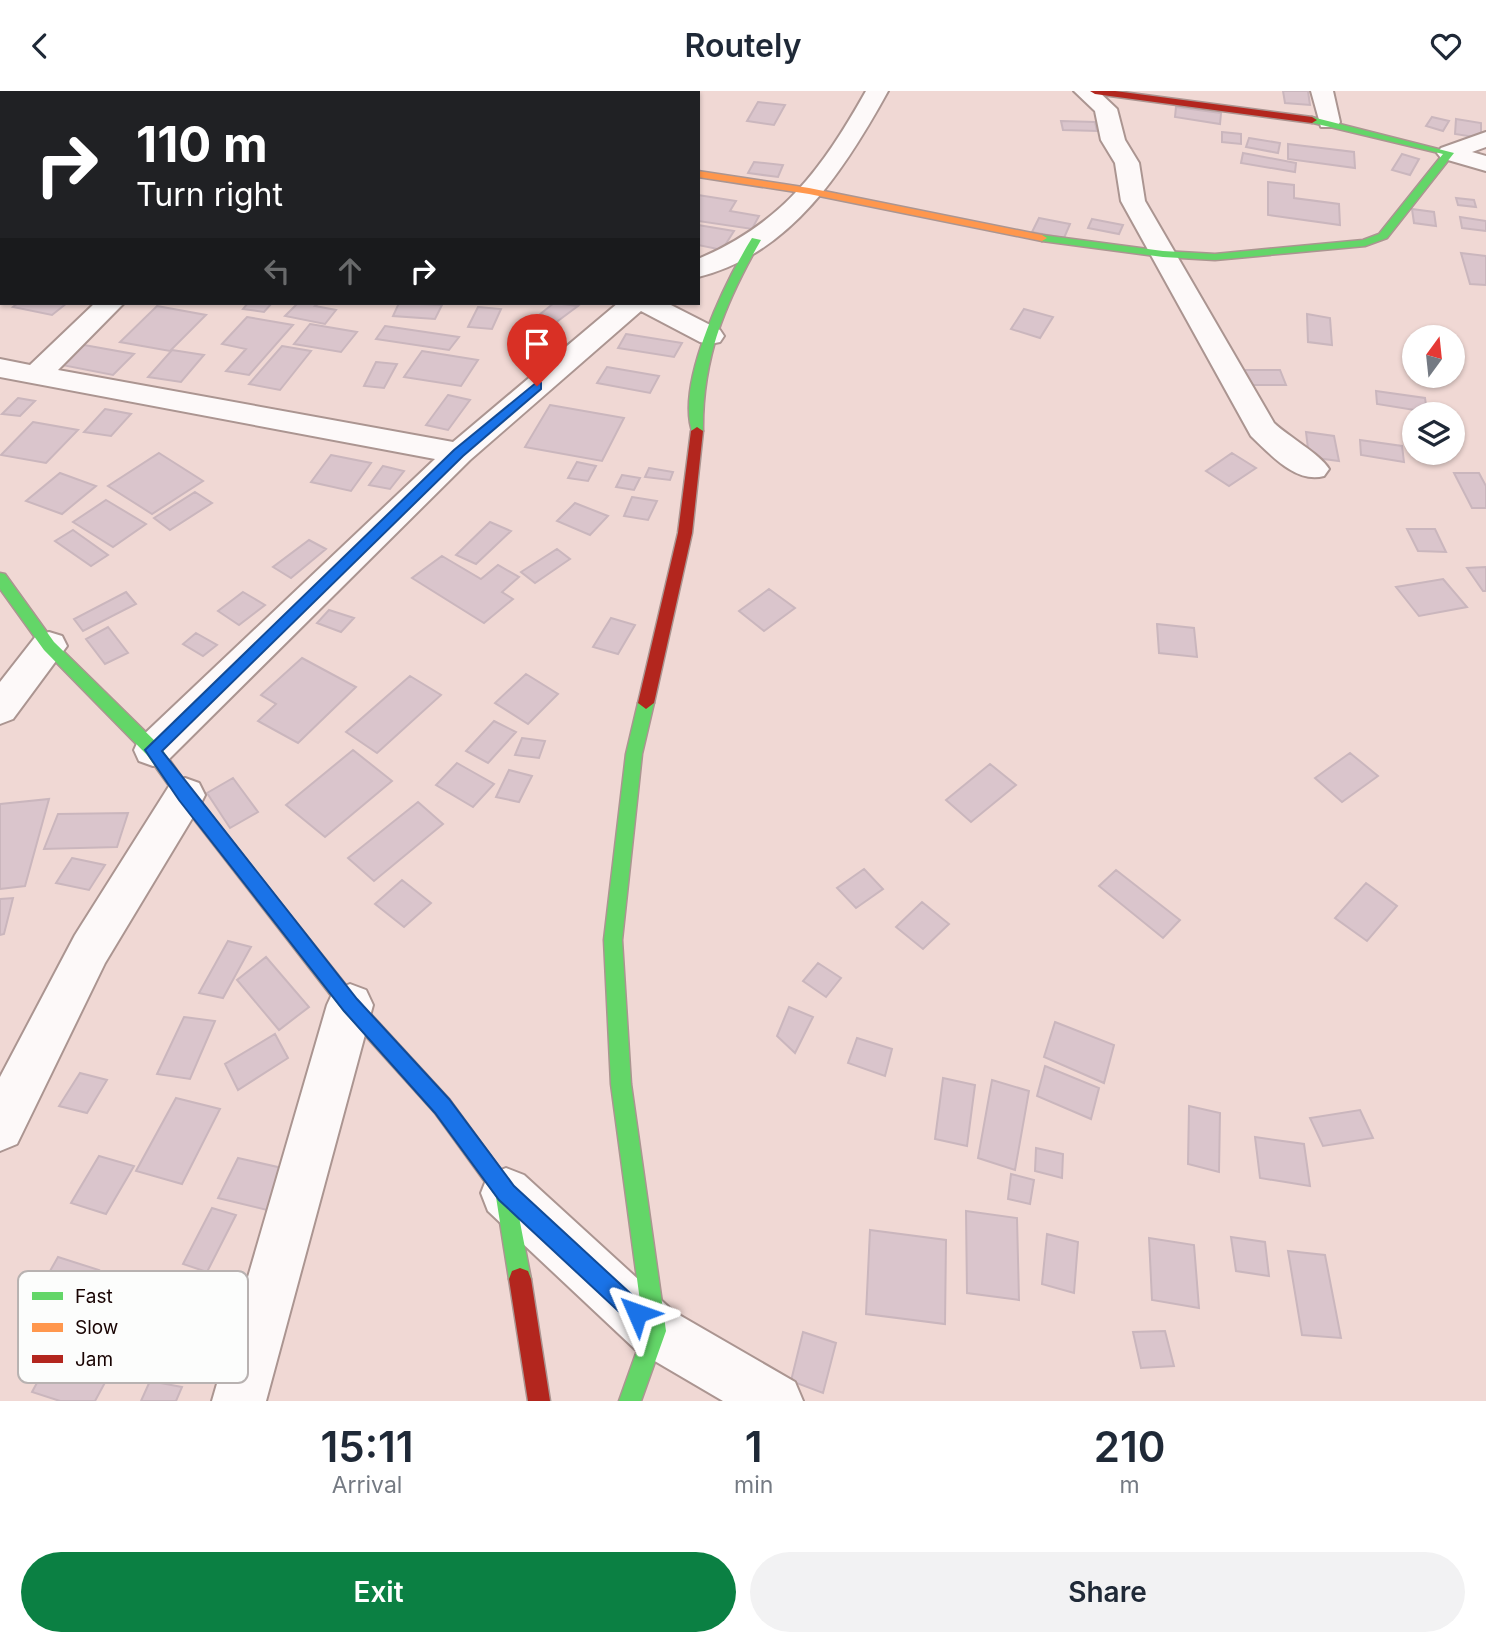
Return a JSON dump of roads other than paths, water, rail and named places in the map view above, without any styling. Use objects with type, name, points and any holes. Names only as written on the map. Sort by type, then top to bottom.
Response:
[{"type":"street","points":[[700,268],[756,240],[775,227],[849,143],[877,91]]},
{"type":"street","points":[[1085,91],[1106,109],[1112,140],[1127,163],[1133,201],[1262,429],[1282,448],[1313,469]]},
{"type":"street","points":[[1095,91],[1329,122],[1486,164]]},
{"type":"street","points":[[1322,91],[1329,122]]},
{"type":"street","points":[[700,174],[809,191],[1023,236],[1163,254],[1215,257],[1365,243],[1383,236],[1449,153],[1486,139]]},
{"type":"street","points":[[630,1401],[655,1331],[621,1084],[613,940],[634,754],[685,533],[696,453],[698,387],[710,336],[731,282],[756,240]]},
{"type":"street","points":[[36,375],[108,305]]},
{"type":"street","points":[[153,750],[459,453],[632,305]]},
{"type":"street","points":[[650,305],[710,336]]},
{"type":"street","points":[[0,368],[459,453]]},
{"type":"street","points":[[0,577],[49,646],[153,750],[185,795],[350,1005],[442,1106],[506,1193],[655,1331],[776,1401]]},
{"type":"street","points":[[0,709],[49,646]]},
{"type":"street","points":[[0,1127],[90,949],[185,795]]},
{"type":"street","points":[[248,1369],[350,1005]]},
{"type":"street","points":[[506,1193],[539,1401]]},
{"type":"street","points":[[239,1401],[244,1383]]}]
